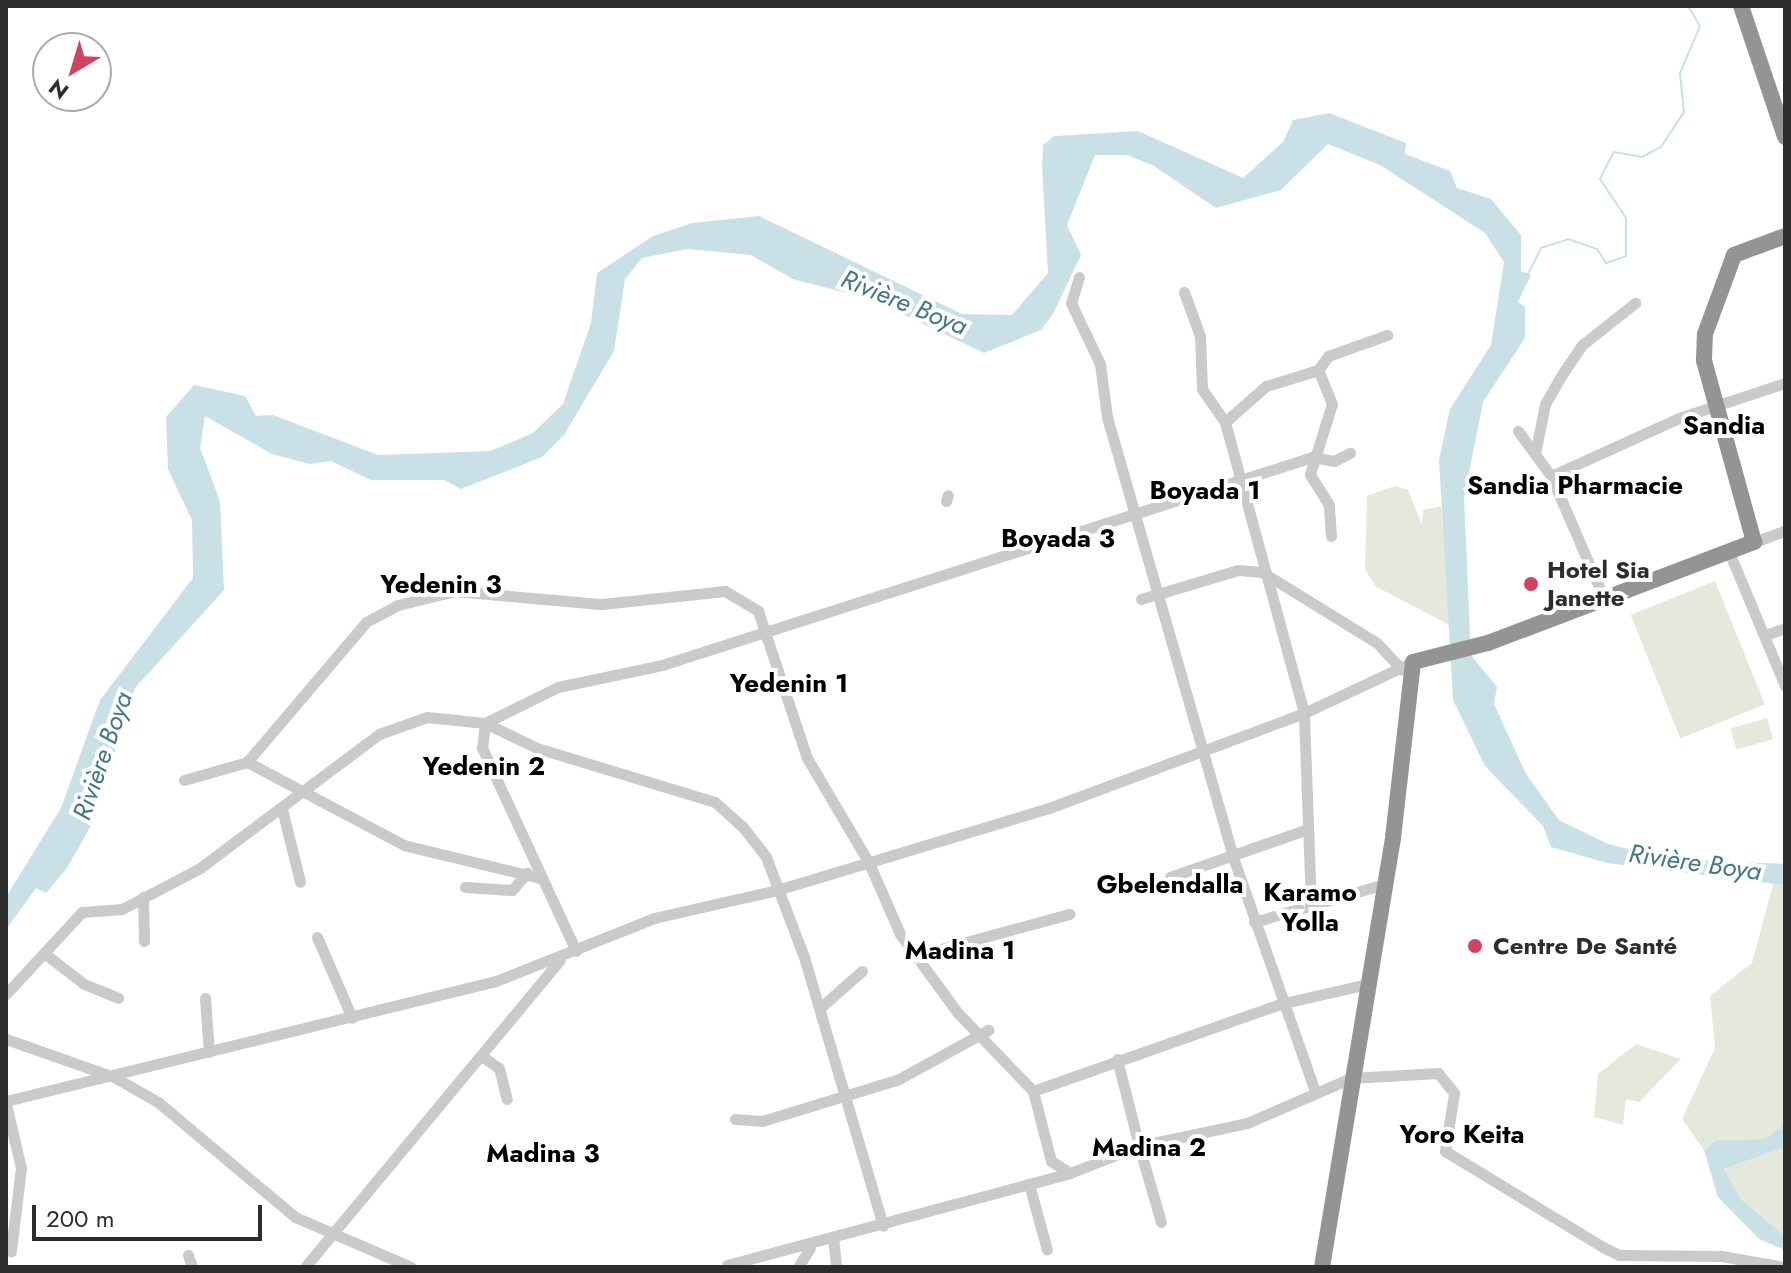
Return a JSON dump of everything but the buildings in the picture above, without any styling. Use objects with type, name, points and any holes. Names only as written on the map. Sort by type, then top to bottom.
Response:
[{"type":"highway","points":[[1741,6],[1785,137]]},
{"type":"highway","points":[[1322,1267],[1385,884],[1407,666],[1449,651],[1488,643],[1603,596],[1754,542],[1716,406],[1705,334],[1721,276],[1734,255],[1785,236]]},
{"type":"street","points":[[1079,277],[1071,303],[1100,364],[1107,417],[1234,860],[1280,1004],[1315,1091]]},
{"type":"street","points":[[1184,292],[1200,336],[1202,389],[1225,422],[1237,486],[1304,713],[1311,906]]},
{"type":"street","points":[[1535,454],[1545,404],[1563,373],[1582,345],[1635,303]]},
{"type":"street","points":[[1225,422],[1266,386],[1318,370],[1328,356],[1387,335]]},
{"type":"street","points":[[1318,370],[1332,404],[1312,457],[1310,474],[1329,505],[1331,536]]},
{"type":"street","points":[[1551,476],[1716,406],[1785,383]]},
{"type":"street","points":[[1518,431],[1551,476],[1603,596]]},
{"type":"street","points":[[485,723],[558,687],[662,665],[765,628],[1237,486],[1312,457],[1334,461],[1350,453]]},
{"type":"street","points":[[1754,542],[1785,531]]},
{"type":"street","points":[[1729,552],[1768,634],[1785,686]]},
{"type":"street","points":[[11,1251],[21,1168],[6,1102],[352,1018],[540,966],[654,918],[782,889],[1049,808],[1304,713],[1407,666],[1377,643],[1262,572],[1238,570],[1141,599]]},
{"type":"street","points":[[184,780],[247,762],[366,622],[427,596],[455,591],[602,604],[725,591],[758,611],[807,758],[869,863],[900,934],[1033,1091],[1051,1161],[1044,1180]]},
{"type":"street","points":[[1768,634],[1785,628]]},
{"type":"street","points":[[6,994],[82,912],[112,913],[238,844],[282,809],[294,793],[379,734],[414,720],[485,723],[537,748],[715,802],[766,857],[782,889],[783,906],[820,1008],[883,1226]]},
{"type":"street","points":[[485,723],[482,748],[576,951]]},
{"type":"street","points":[[247,762],[294,793],[404,845],[540,878]]},
{"type":"street","points":[[282,809],[300,882]]},
{"type":"street","points":[[1170,877],[1234,860],[1308,829]]},
{"type":"street","points":[[465,887],[512,890],[527,873]]},
{"type":"street","points":[[1254,922],[1385,884]]},
{"type":"street","points":[[143,897],[144,941]]},
{"type":"street","points":[[919,955],[1069,914]]},
{"type":"street","points":[[317,937],[352,1018]]},
{"type":"street","points":[[44,953],[84,984],[118,998]]},
{"type":"street","points":[[305,1267],[483,1057],[561,958]]},
{"type":"street","points":[[533,992],[540,966]]},
{"type":"street","points":[[820,1008],[862,971]]},
{"type":"street","points":[[1033,1091],[1280,1004],[1367,984]]},
{"type":"street","points":[[205,998],[209,1052]]},
{"type":"street","points":[[735,1119],[762,1121],[925,1069],[983,1033]]},
{"type":"street","points":[[6,1039],[114,1077],[158,1102],[295,1217],[331,1238],[411,1267]]},
{"type":"street","points":[[483,1057],[499,1068],[507,1099]]},
{"type":"street","points":[[1117,1059],[1161,1222]]},
{"type":"street","points":[[727,1265],[810,1248],[833,1237],[883,1226],[1070,1173],[1139,1146],[1247,1123],[1351,1078],[1438,1073],[1454,1093],[1445,1151],[1619,1255],[1721,1256],[1785,1267]]},
{"type":"street","points":[[1051,1161],[1070,1173]]},
{"type":"street","points":[[1029,1184],[1047,1250]]},
{"type":"street","points":[[833,1237],[836,1267]]},
{"type":"street","points":[[798,1267],[810,1248]]},
{"type":"shaded area","points":[[1395,486],[1408,490],[1422,525],[1423,510],[1441,506],[1451,626],[1375,586],[1365,569],[1367,496]]},
{"type":"shaded area","points":[[1715,581],[1765,704],[1680,738],[1631,615]]},
{"type":"shaded area","points":[[1767,718],[1773,739],[1737,750],[1730,728]]},
{"type":"shaded area","points":[[1774,881],[1785,885],[1785,1124],[1764,1139],[1716,1140],[1704,1150],[1682,1119],[1715,1048],[1710,996],[1752,963]]},
{"type":"shaded area","points":[[1636,1044],[1681,1059],[1639,1102],[1626,1099],[1623,1125],[1594,1117],[1598,1074]]},
{"type":"shaded area","points":[[1785,1147],[1785,1236],[1742,1200],[1724,1169]]},
{"type":"water","points":[[1329,113],[1406,143],[1405,154],[1450,171],[1457,188],[1491,199],[1521,235],[1521,271],[1531,275],[1518,302],[1525,307],[1525,338],[1483,402],[1464,498],[1471,655],[1497,687],[1494,704],[1526,774],[1559,820],[1608,844],[1669,859],[1785,864],[1785,885],[1607,863],[1551,847],[1543,826],[1485,766],[1453,700],[1439,460],[1450,409],[1491,345],[1504,262],[1485,233],[1380,165],[1328,144],[1281,190],[1216,208],[1154,166],[1127,155],[1095,155],[1067,225],[1081,255],[1053,314],[1041,330],[984,353],[873,300],[793,279],[751,255],[688,249],[642,258],[625,279],[614,351],[564,435],[542,457],[461,489],[444,480],[371,480],[331,461],[309,464],[272,454],[205,416],[200,448],[220,501],[224,590],[135,688],[92,824],[67,868],[46,893],[36,888],[8,927],[6,947],[6,897],[61,808],[100,700],[193,578],[192,520],[168,469],[166,417],[194,385],[245,396],[256,416],[273,415],[378,455],[491,451],[533,433],[563,404],[591,323],[597,273],[653,236],[692,223],[759,216],[962,314],[1012,315],[1048,273],[1042,166],[1043,145],[1054,136],[1138,131],[1243,178],[1283,142],[1293,120]]},
{"type":"water","points":[[1785,1124],[1785,1147],[1724,1169],[1742,1200],[1785,1236],[1785,1250],[1759,1239],[1718,1197],[1704,1150],[1716,1140],[1764,1139]]},
{"type":"waterway","points":[[1528,274],[1541,248],[1568,239],[1597,249],[1606,263],[1626,256],[1626,218],[1600,179],[1614,152],[1642,157],[1661,147],[1684,112],[1680,73],[1700,26],[1688,6]]},
{"type":"waterway","name":"Rivière Boya","points":[[1491,733],[1526,794]]},
{"type":"place","name":"Hotel Sia Janette","points":[[1531,584]]},
{"type":"place","name":"Centre De Santé","points":[[1475,946]]},
{"type":"district","name":"Sandia","points":[[1724,426]]},
{"type":"district","name":"Sandia Pharmacie","points":[[1575,486]]},
{"type":"district","name":"Boyada 1","points":[[1205,491]]},
{"type":"district","name":"Boyada 3","points":[[1058,539]]},
{"type":"district","name":"Yedenin 3","points":[[441,585]]},
{"type":"district","name":"Yedenin 1","points":[[789,684]]},
{"type":"district","name":"Yedenin 2","points":[[484,767]]},
{"type":"district","name":"Gbelendalla","points":[[1170,885]]},
{"type":"district","name":"Karamo Yolla","points":[[1310,908]]},
{"type":"district","name":"Madina 1","points":[[960,951]]},
{"type":"district","name":"Yoro Keita","points":[[1462,1135]]},
{"type":"district","name":"Madina 2","points":[[1149,1148]]},
{"type":"district","name":"Madina 3","points":[[543,1154]]}]
